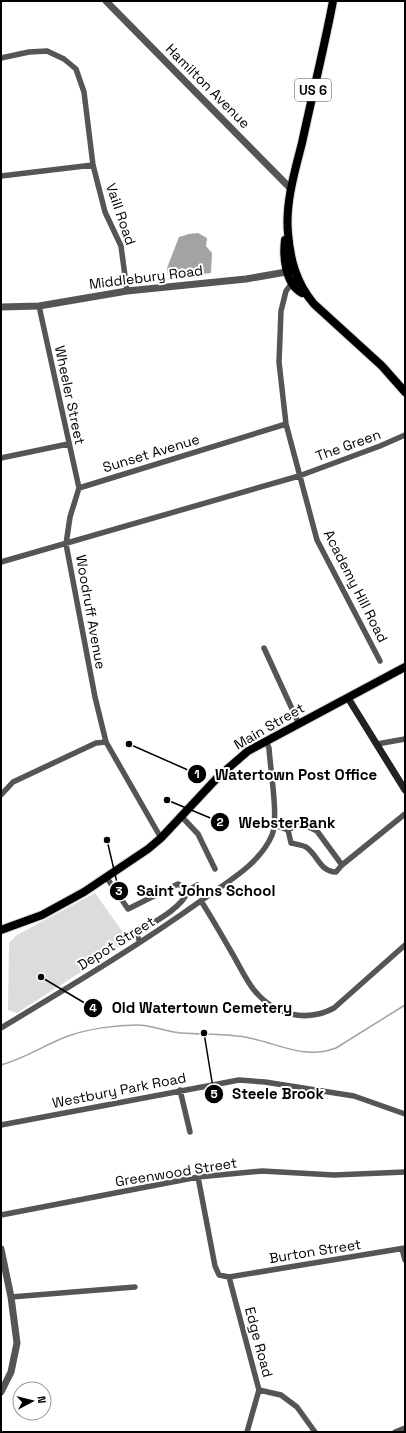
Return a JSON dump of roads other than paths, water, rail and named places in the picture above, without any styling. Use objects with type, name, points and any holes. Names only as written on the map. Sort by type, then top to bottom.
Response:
[{"type":"main road","name":"US 6","points":[[304,294],[299,292],[292,283],[288,235],[291,189],[333,1]]},
{"type":"main road","name":"US 6","points":[[291,272],[304,294],[382,366],[405,392]]},
{"type":"main road","name":"Main Street","points":[[1,930],[42,915],[106,878],[161,838],[218,777],[238,759],[266,741],[405,667]]},
{"type":"main road","points":[[348,698],[405,790]]},
{"type":"street","name":"Hamilton Avenue","points":[[106,1],[291,189]]},
{"type":"street","name":"Vaill Road","points":[[1,58],[29,52],[47,51],[64,59],[76,69],[84,92],[93,165],[105,212],[120,246],[127,291]]},
{"type":"street","points":[[1,176],[93,165]]},
{"type":"street","name":"Middlebury Road","points":[[1,307],[39,306],[127,291],[246,279],[291,272]]},
{"type":"street","name":"Academy Hill Road","points":[[292,283],[286,291],[281,311],[279,362],[286,424],[317,540],[380,661]]},
{"type":"street","name":"Wheeler Street","points":[[39,306],[68,444],[79,488]]},
{"type":"street","name":"Sunset Avenue","points":[[79,488],[286,424]]},
{"type":"street","name":"The Green","points":[[299,476],[380,446],[405,435]]},
{"type":"street","points":[[1,458],[68,444]]},
{"type":"street","name":"Woodruff Avenue","points":[[161,838],[106,742],[84,649],[66,544],[299,476]]},
{"type":"street","points":[[1,562],[66,544],[70,517],[79,488]]},
{"type":"street","points":[[264,648],[299,724]]},
{"type":"street","points":[[377,744],[405,739]]},
{"type":"street","name":"Depot Street","points":[[1,1028],[140,942],[201,900],[253,861],[268,843],[274,825],[269,748],[266,741]]},
{"type":"street","points":[[1,795],[13,782],[96,743],[106,742]]},
{"type":"street","points":[[288,830],[291,843],[306,847],[322,867],[330,872],[336,872],[342,865],[405,814]]},
{"type":"street","points":[[182,817],[198,834],[215,869]]},
{"type":"street","points":[[274,825],[288,830],[300,823],[317,831],[342,865]]},
{"type":"street","points":[[106,878],[128,909],[178,884],[189,890]]},
{"type":"street","points":[[140,942],[136,933],[179,904],[186,898],[189,890],[197,885]]},
{"type":"street","points":[[201,900],[254,990],[274,1008],[293,1015],[305,1016],[318,1014],[334,1008],[405,945]]},
{"type":"street","name":"Westbury Park Road","points":[[1,1125],[239,1080],[265,1082],[354,1096],[405,1114]]},
{"type":"street","points":[[180,1090],[190,1132]]},
{"type":"street","name":"Greenwood Street","points":[[1,1215],[198,1178],[262,1171],[334,1175],[405,1172]]},
{"type":"street","points":[[198,1178],[215,1266],[219,1275],[229,1277]]},
{"type":"street","points":[[1,1249],[11,1297],[17,1343],[11,1372],[1,1392]]},
{"type":"street","points":[[403,1249],[405,1260]]},
{"type":"street","name":"Burton Street","points":[[229,1277],[403,1249]]},
{"type":"street","name":"Edge Road","points":[[229,1277],[259,1390],[281,1395],[297,1407],[315,1432]]},
{"type":"street","points":[[11,1297],[135,1287]]},
{"type":"street","points":[[247,1432],[259,1390]]},
{"type":"street","points":[[395,1432],[405,1428]]},
{"type":"waterway","points":[[1,1065],[19,1059],[68,1036],[84,1031],[129,1025],[148,1026],[181,1033],[218,1034],[245,1037],[305,1052],[325,1051],[336,1048],[405,1005]]},
{"type":"place","name":"Watertown Post Office","points":[[129,744]]},
{"type":"place","name":"WebsterBank","points":[[167,800]]},
{"type":"place","name":"Saint Johns School","points":[[107,840]]},
{"type":"place","name":"Old Watertown Cemetery","points":[[41,977]]},
{"type":"place","name":"Steele Brook","points":[[204,1033]]}]
